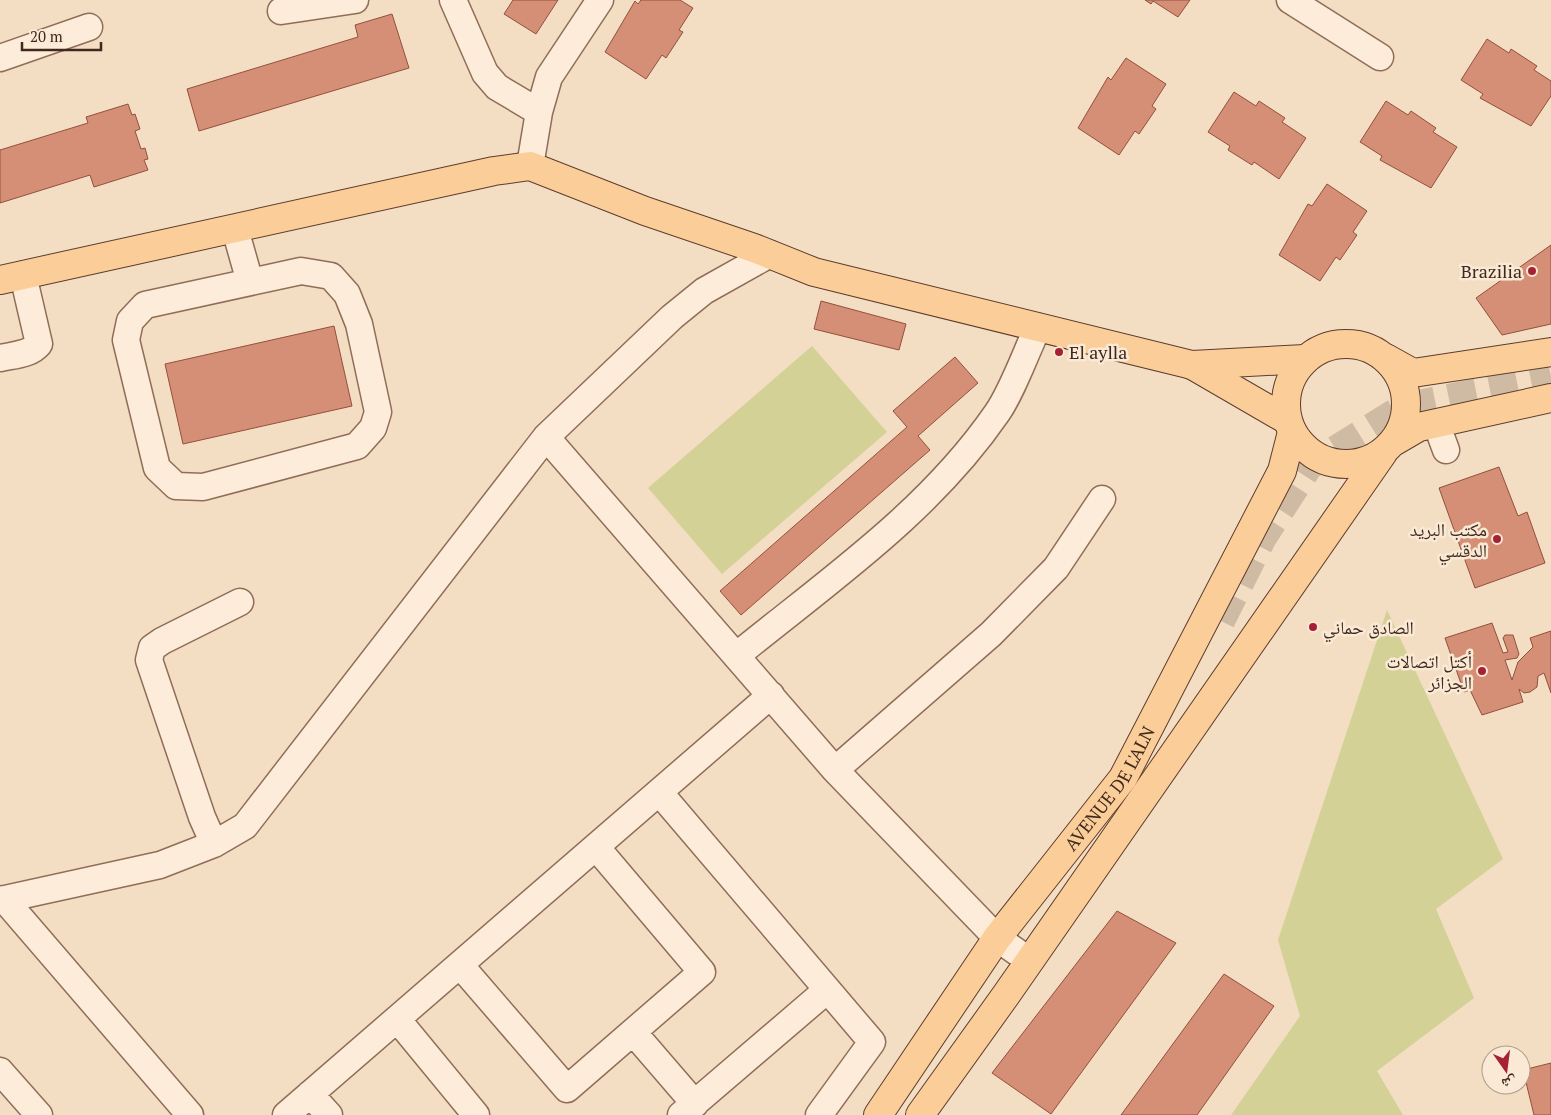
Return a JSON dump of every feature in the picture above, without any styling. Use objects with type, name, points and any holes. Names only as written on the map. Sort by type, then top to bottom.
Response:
[{"type":"main road","points":[[12,278],[494,171],[530,166],[645,211],[770,254],[814,272],[1192,365],[1305,359]]},
{"type":"main road","points":[[1289,426],[1286,394],[1289,382],[1305,359],[1318,350],[1333,345],[1349,344],[1364,347],[1413,373],[1551,352]]},
{"type":"main road","points":[[920,1115],[1006,995],[1403,426],[1407,409],[1405,390],[1398,373],[1386,358]]},
{"type":"main road","points":[[1192,365],[1289,426],[1302,446],[1316,457],[1332,464],[1350,465],[1367,461],[1419,427],[1551,398]]},
{"type":"main road","name":"AVENUE DE L'ALN","points":[[878,1115],[974,975],[1007,945],[1122,778],[1282,471],[1289,426]]},
{"type":"main road","points":[[1006,995],[1007,945],[1135,786],[1221,621]]},
{"type":"street","points":[[281,11],[355,0]]},
{"type":"street","points":[[453,0],[485,73],[497,87],[539,112]]},
{"type":"street","points":[[530,166],[539,112],[549,77],[600,0]]},
{"type":"street","points":[[1290,0],[1380,57]]},
{"type":"street","points":[[0,58],[89,27]]},
{"type":"street","points":[[235,229],[250,282]]},
{"type":"street","points":[[190,1115],[2,899],[160,865],[214,844],[246,826],[546,437],[672,317],[704,291],[770,254]]},
{"type":"street","points":[[301,271],[331,276],[347,294],[359,324],[378,412],[373,428],[357,446],[203,487],[176,486],[157,468],[126,340],[130,321],[145,305],[250,282],[301,271]]},
{"type":"street","points":[[0,358],[26,353],[35,349],[39,344],[12,278]]},
{"type":"street","points":[[736,656],[898,526],[964,457],[999,411],[1038,327]]},
{"type":"street","points":[[1436,423],[1446,450]]},
{"type":"street","points":[[546,437],[835,770],[1007,945]]},
{"type":"street","points":[[835,770],[991,634],[1056,568],[1102,499]]},
{"type":"street","points":[[214,844],[202,817],[149,660],[152,648],[162,641],[240,602]]},
{"type":"street","points":[[286,1115],[770,695]]},
{"type":"street","points":[[659,792],[872,1042],[819,1115]]},
{"type":"street","points":[[460,965],[567,1089],[633,1032],[702,972],[596,847]]},
{"type":"street","points":[[633,1032],[688,1109],[827,990]]},
{"type":"street","points":[[397,1019],[476,1115]]},
{"type":"street","points":[[0,1072],[38,1115]]},
{"type":"street","points":[[310,1094],[329,1115]]},
{"type":"shaded area","points":[[812,346],[887,432],[722,574],[648,488]]},
{"type":"shaded area","points":[[1387,610],[1503,859],[1436,909],[1474,998],[1377,1071],[1403,1115],[1231,1115],[1300,1016],[1278,940]]},
{"type":"building","points":[[513,0],[558,0],[536,34],[504,14]]},
{"type":"building","points":[[641,0],[680,0],[693,8],[679,30],[683,32],[666,58],[662,55],[646,79],[605,52],[635,1],[638,4]]},
{"type":"building","points":[[1145,0],[1190,0],[1178,17],[1153,1],[1151,4]]},
{"type":"building","points":[[392,14],[409,68],[199,131],[187,89],[358,37],[355,25]]},
{"type":"building","points":[[1487,39],[1509,53],[1511,49],[1537,66],[1534,70],[1551,81],[1551,96],[1531,126],[1480,98],[1483,94],[1461,80]]},
{"type":"building","points":[[1126,58],[1166,84],[1152,106],[1156,109],[1139,134],[1135,131],[1119,155],[1078,128],[1108,77],[1111,80]]},
{"type":"building","points":[[1234,92],[1256,106],[1259,101],[1285,118],[1282,122],[1306,138],[1279,179],[1254,162],[1252,165],[1228,150],[1230,146],[1208,132]]},
{"type":"building","points":[[1386,101],[1408,115],[1411,111],[1436,128],[1433,132],[1457,147],[1431,188],[1380,160],[1382,156],[1360,142]]},
{"type":"building","points":[[128,104],[132,115],[135,114],[140,129],[135,131],[141,149],[145,148],[148,159],[144,160],[148,170],[94,187],[90,175],[0,203],[0,150],[88,123],[86,117]]},
{"type":"building","points":[[1327,184],[1367,211],[1353,232],[1357,235],[1340,260],[1336,257],[1320,281],[1279,255],[1308,204],[1312,206]]},
{"type":"building","name":"Brazilia","points":[[1551,245],[1551,324],[1502,335],[1476,298]]},
{"type":"building","points":[[821,301],[906,324],[899,350],[814,329]]},
{"type":"building","points":[[334,326],[352,406],[183,444],[165,364]]},
{"type":"building","points":[[955,357],[978,383],[918,436],[930,450],[741,615],[720,591],[907,427],[893,411]]},
{"type":"building","name":"مكتب البريد الدقسي","points":[[1499,467],[1518,516],[1527,512],[1545,563],[1475,588],[1439,488]]},
{"type":"building","name":"أكتل اتصالات الجزائر","points":[[1492,623],[1503,653],[1508,652],[1503,638],[1505,635],[1513,635],[1519,654],[1517,658],[1505,660],[1512,680],[1518,662],[1533,647],[1530,638],[1551,631],[1551,693],[1544,673],[1538,676],[1537,687],[1530,692],[1524,693],[1519,689],[1523,702],[1482,715],[1470,690],[1464,692],[1445,638]]},
{"type":"building","points":[[1117,911],[1176,943],[1051,1114],[992,1073]]},
{"type":"building","points":[[1224,974],[1274,1006],[1197,1115],[1121,1115]]},
{"type":"building","points":[[1551,1063],[1551,1115],[1534,1115],[1529,1095],[1531,1095],[1531,1068]]},
{"type":"tunnel","points":[[1221,621],[1262,539],[1309,466],[1404,407],[1551,377]]},
{"type":"place","name":"Brazilia","points":[[1532,271]]},
{"type":"place","name":"El aylla","points":[[1059,352]]},
{"type":"place","name":"مكتب البريد الدقسي","points":[[1497,539]]},
{"type":"place","name":"الصادق حماني","points":[[1313,627]]},
{"type":"place","name":"أكتل اتصالات الجزائر","points":[[1482,671]]}]
